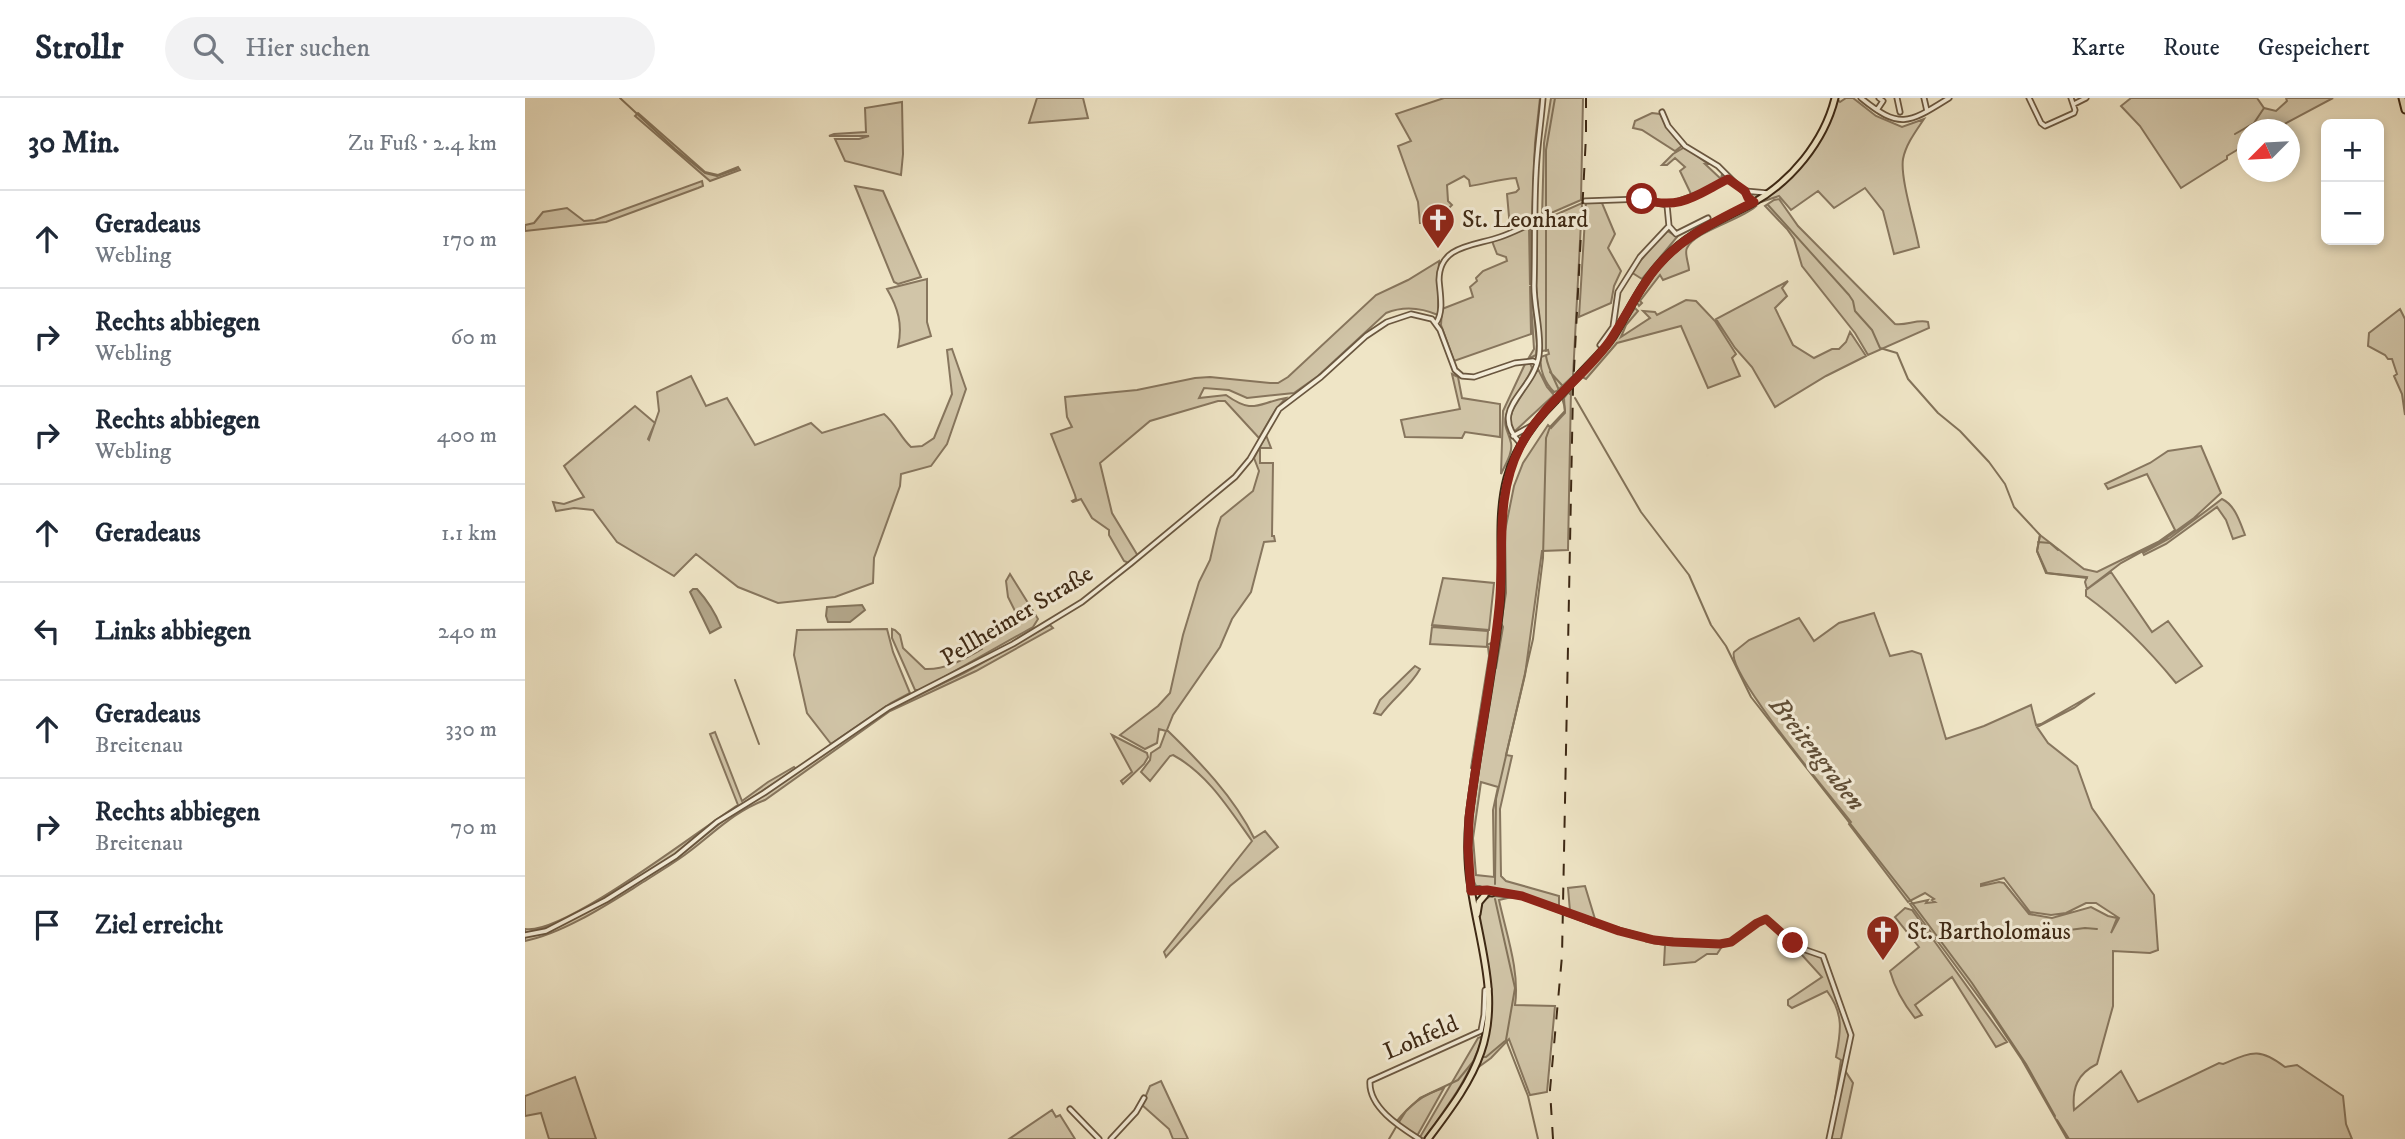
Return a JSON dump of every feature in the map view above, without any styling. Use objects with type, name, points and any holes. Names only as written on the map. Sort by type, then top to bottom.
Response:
[{"type":"main road","points":[[1428,1139],[1455,1102],[1479,1057],[1487,1028],[1489,989],[1471,893],[1469,818],[1500,606],[1503,504],[1508,476],[1521,444],[1535,422],[1601,348],[1645,283],[1672,250],[1703,228],[1754,202],[1786,178],[1814,145],[1835,98]]},
{"type":"main road","points":[[2402,98],[2405,110]]},
{"type":"main road","points":[[1471,893],[1488,894]]},
{"type":"main road","points":[[1476,918],[1479,902],[1488,894]]},
{"type":"street","points":[[1521,444],[1508,427],[1508,416],[1537,363],[1539,348],[1534,290],[1535,222],[1536,173],[1543,98]]},
{"type":"street","points":[[1861,98],[1893,120],[1901,121],[1927,111],[1947,99]]},
{"type":"street","points":[[1897,98],[1901,112]]},
{"type":"street","points":[[1924,98],[1927,111]]},
{"type":"street","points":[[2029,98],[2045,126],[2074,113],[2074,104],[2070,98]]},
{"type":"street","points":[[2074,104],[2086,98]]},
{"type":"street","points":[[1877,110],[1883,99]]},
{"type":"street","points":[[1662,111],[1668,126],[1685,146],[1718,166],[1728,179],[1747,192],[1767,193]]},
{"type":"street","points":[[1585,201],[1642,199],[1667,205],[1699,194],[1728,179]]},
{"type":"street","points":[[1747,192],[1748,198],[1754,202]]},
{"type":"street","points":[[1601,348],[1613,327],[1618,292],[1623,282],[1640,257],[1668,226],[1667,205]]},
{"type":"street","points":[[1668,226],[1678,234],[1708,218]]},
{"type":"street","points":[[1535,222],[1501,237],[1462,247],[1445,257],[1439,276],[1440,317],[1436,323],[1455,370],[1462,376],[1474,377],[1515,363],[1537,363]]},
{"type":"street","name":"Pellheimer Straße","points":[[525,935],[546,931],[606,900],[676,856],[717,822],[888,708],[1013,644],[1082,602],[1235,477],[1250,458],[1279,409],[1321,377],[1366,336],[1387,321],[1405,315],[1426,316],[1436,323]]},
{"type":"street","points":[[1513,436],[1535,422]]},
{"type":"street","points":[[1488,894],[1522,896],[1594,923],[1654,940],[1720,944],[1731,942],[1766,919],[1800,948],[1823,956],[1851,1035],[1829,1139]]},
{"type":"street","name":"Lohfeld","points":[[1419,1139],[1389,1118],[1371,1092],[1370,1081],[1481,1031],[1485,990],[1489,989]]},
{"type":"street","points":[[1111,1139],[1136,1112],[1144,1098]]},
{"type":"street","points":[[1070,1109],[1099,1139]]},
{"type":"shaded area","points":[[1037,98],[1083,98],[1088,118],[1029,123]]},
{"type":"shaded area","points":[[1444,98],[1540,98],[1532,221],[1513,230],[1510,228],[1507,194],[1519,189],[1516,178],[1470,186],[1469,180],[1464,176],[1447,185],[1448,201],[1452,205],[1444,213],[1431,216],[1427,223],[1420,223],[1418,202],[1398,146],[1411,141],[1396,114]]},
{"type":"shaded area","points":[[1551,98],[1583,98],[1581,200],[1542,217],[1544,143]]},
{"type":"shaded area","points":[[1853,98],[1876,116],[1902,127],[1924,119],[1906,148],[1903,159],[1906,189],[1919,247],[1894,254],[1883,211],[1865,188],[1834,208],[1818,191],[1791,210],[1779,196],[1761,202],[1800,169],[1818,141],[1838,100],[1840,102]]},
{"type":"shaded area","points":[[2131,98],[2257,98],[2264,108],[2276,111],[2287,101],[2286,98],[2333,98],[2294,119],[2237,119],[2237,150],[2181,188],[2140,126],[2121,106]]},
{"type":"shaded area","points":[[902,102],[901,175],[845,161],[835,139],[859,139],[869,136],[829,136],[866,132],[865,108]]},
{"type":"shaded area","points":[[638,113],[705,172],[718,175],[738,167],[740,170],[710,181],[635,116]]},
{"type":"shaded area","points":[[1652,113],[1660,114],[1683,145],[1675,151],[1642,130],[1633,128],[1635,121]]},
{"type":"shaded area","points":[[1685,147],[1708,164],[1705,164],[1721,179],[1722,174],[1723,179],[1692,196],[1680,171],[1685,167],[1675,158],[1667,165],[1662,165]]},
{"type":"shaded area","points":[[702,181],[703,186],[606,222],[525,231],[525,225],[534,223],[543,212],[567,208],[584,221],[595,220]]},
{"type":"shaded area","points":[[855,186],[883,191],[921,277],[898,284],[894,282]]},
{"type":"shaded area","points":[[1779,199],[1798,226],[1895,324],[1924,321],[1928,322],[1929,328],[1868,355],[1855,333],[1802,266],[1794,239],[1765,206]]},
{"type":"shaded area","points":[[1586,202],[1602,203],[1615,234],[1608,248],[1621,271],[1614,286],[1611,303],[1579,317]]},
{"type":"shaded area","points":[[1582,203],[1573,376],[1554,392],[1545,380],[1541,366],[1541,357],[1549,354],[1548,350],[1542,351],[1536,286],[1537,223]]},
{"type":"shaded area","points":[[1755,207],[1691,242],[1686,250],[1689,270],[1663,280],[1660,275],[1639,306],[1636,301],[1670,254],[1703,231]]},
{"type":"shaded area","points":[[1529,226],[1530,285],[1531,227],[1533,230],[1536,355],[1528,359],[1534,349],[1530,286],[1531,334],[1454,361],[1441,325],[1442,309],[1473,297],[1470,287],[1477,281],[1476,278],[1483,271],[1507,261],[1506,257],[1497,254],[1492,241]]},
{"type":"shaded area","points":[[1666,230],[1677,237],[1642,279],[1631,272]]},
{"type":"shaded area","points":[[1439,261],[1438,315],[1412,309],[1386,313],[1318,376],[1294,393],[1247,398],[1229,390],[1204,388],[1199,398],[1226,395],[1250,406],[1286,398],[1276,409],[1259,438],[1225,401],[1218,401],[1150,421],[1100,463],[1112,513],[1138,556],[1129,563],[1124,561],[1109,535],[1109,530],[1092,518],[1081,499],[1072,501],[1076,499],[1075,495],[1051,434],[1072,427],[1067,417],[1065,397],[1137,390],[1210,377],[1278,383],[1288,377],[1376,295]]},
{"type":"shaded area","points":[[927,279],[927,322],[931,336],[898,347],[899,316],[887,289]]},
{"type":"shaded area","points":[[1788,281],[1782,288],[1787,296],[1775,308],[1793,345],[1814,358],[1832,349],[1839,349],[1850,332],[1866,356],[1826,376],[1775,407],[1752,367],[1735,348],[1716,319]]},
{"type":"shaded area","points":[[1686,300],[1696,301],[1715,321],[1736,354],[1732,358],[1740,376],[1708,388],[1681,326],[1617,343],[1586,379],[1582,377],[1604,352],[1635,308],[1638,311],[1626,325],[1621,337],[1650,318],[1643,311],[1655,312],[1657,315]]},
{"type":"shaded area","points":[[2400,309],[2405,319],[2405,415],[2392,359],[2368,346],[2369,333]]},
{"type":"shaded area","points":[[952,349],[966,389],[947,444],[931,466],[901,474],[900,486],[874,558],[873,583],[835,597],[778,603],[738,587],[696,554],[674,576],[617,542],[593,510],[574,508],[556,511],[553,502],[564,504],[584,497],[564,466],[635,406],[655,423],[659,411],[657,392],[691,376],[706,406],[727,398],[755,445],[811,423],[822,433],[884,414],[911,447],[922,446],[934,438],[952,394],[947,350]]},
{"type":"shaded area","points":[[1530,363],[1532,368],[1506,416],[1511,451],[1501,474],[1503,411],[1525,364]]},
{"type":"shaded area","points":[[1538,369],[1554,395],[1515,431],[1510,419],[1513,409]]},
{"type":"shaded area","points":[[1452,374],[1458,377],[1462,398],[1500,404],[1500,437],[1465,432],[1462,438],[1405,437],[1401,420],[1460,409]]},
{"type":"shaded area","points":[[1571,389],[1568,550],[1542,551],[1525,675],[1506,755],[1512,756],[1500,809],[1501,876],[1506,881],[1559,896],[1559,907],[1533,898],[1476,886],[1471,871],[1470,842],[1471,816],[1493,670],[1496,668],[1503,627],[1501,623],[1506,593],[1505,531],[1514,486],[1523,463],[1548,425],[1551,428],[1565,413],[1564,398]],"holes":[[[1481,782],[1498,787],[1493,810],[1494,877],[1476,875],[1473,838]]]},
{"type":"shaded area","points":[[1266,435],[1271,448],[1260,448],[1260,463],[1273,463],[1272,536],[1275,541],[1264,542],[1251,592],[1232,619],[1220,647],[1173,715],[1167,730],[1204,767],[1226,794],[1254,838],[1265,831],[1278,847],[1230,886],[1166,957],[1164,952],[1252,841],[1207,782],[1173,755],[1150,781],[1141,772],[1150,760],[1151,753],[1160,747],[1166,731],[1159,729],[1157,743],[1145,749],[1120,735],[1158,706],[1170,693],[1183,635],[1199,582],[1210,560],[1221,517],[1253,491],[1259,471],[1254,458]]},
{"type":"shaded area","points":[[2201,446],[2221,493],[2194,518],[2165,539],[2121,563],[2087,589],[2087,577],[2047,573],[2037,551],[2040,535],[2084,569],[2097,572],[2158,542],[2175,530],[2147,474],[2108,489],[2105,484],[2150,463],[2168,451]]},
{"type":"shaded area","points":[[2222,499],[2234,510],[2245,535],[2233,539],[2226,520],[2217,507],[2166,544],[2144,555],[2143,553],[2170,538]]},
{"type":"shaded area","points":[[2111,572],[2152,632],[2168,621],[2202,666],[2176,683],[2134,636],[2086,596],[2086,590]]},
{"type":"shaded area","points":[[1010,574],[1038,619],[1033,627],[921,690],[915,690],[892,638],[892,629],[900,635],[903,648],[925,669],[940,668],[962,660],[982,649],[981,640],[1019,619],[1008,597],[1006,581]]},
{"type":"shaded area","points":[[1443,578],[1494,583],[1489,630],[1432,625]]},
{"type":"shaded area","points":[[697,589],[708,602],[721,627],[710,633],[690,592]]},
{"type":"shaded area","points":[[862,605],[865,610],[850,622],[828,622],[827,607]]},
{"type":"shaded area","points":[[1874,613],[1890,656],[1912,651],[1921,654],[1946,739],[2031,705],[2036,725],[2041,724],[2095,693],[2074,708],[2037,727],[2048,743],[2077,766],[2092,808],[2154,895],[2158,950],[2150,953],[2113,951],[2113,1006],[2097,1064],[2077,1082],[2074,1110],[2121,1071],[2138,1102],[2219,1063],[2223,1064],[2249,1054],[2262,1054],[2285,1067],[2297,1065],[2343,1096],[2346,1124],[2352,1139],[2067,1139],[2022,1060],[1992,1015],[1910,904],[1928,900],[1926,903],[1935,902],[1932,900],[1934,899],[1925,893],[1908,902],[1849,824],[1851,822],[1763,709],[1736,664],[1734,652],[1749,640],[1799,618],[1814,641],[1839,623]],"holes":[[[2004,878],[2030,912],[2051,915],[2066,913],[2086,903],[2096,903],[2119,918],[2111,933],[2117,918],[2091,907],[2052,918],[2029,914],[2004,883],[1981,884]]]},
{"type":"shaded area","points":[[1050,625],[1053,628],[976,671],[890,711],[765,800],[735,816],[679,859],[603,907],[556,931],[525,941],[525,937],[545,933],[675,859],[724,820],[888,710],[964,673]]},
{"type":"shaded area","points":[[1432,627],[1488,631],[1487,645],[1492,645],[1473,769],[1471,768],[1489,656],[1488,647],[1430,644]]},
{"type":"shaded area","points":[[887,629],[893,652],[910,693],[831,744],[807,713],[794,655],[797,630]]},
{"type":"shaded area","points":[[1415,666],[1420,669],[1411,681],[1381,715],[1374,713],[1380,700]]},
{"type":"shaded area","points":[[715,732],[742,801],[768,782],[794,767],[796,769],[713,823],[674,855],[625,886],[552,926],[525,933],[525,929],[544,927],[599,899],[738,805],[710,734]]},
{"type":"shaded area","points":[[1112,735],[1147,753],[1148,757],[1123,784],[1121,781],[1132,772]]},
{"type":"shaded area","points":[[1585,886],[1595,919],[1570,911],[1568,888]]},
{"type":"shaded area","points":[[1491,896],[1512,897],[1499,900],[1516,979],[1515,1005],[1555,1006],[1547,1092],[1530,1095],[1509,1039],[1476,1069],[1491,1010],[1480,910],[1483,900]]},
{"type":"shaded area","points":[[1905,908],[1912,910],[2007,1042],[1996,1047],[1952,977],[1915,1005],[1922,1015],[1915,1018],[1897,990],[1890,971],[1919,947],[1895,917]]},
{"type":"shaded area","points":[[1648,942],[1723,945],[1717,954],[1707,954],[1695,962],[1664,965],[1665,945]]},
{"type":"shaded area","points":[[1792,944],[1822,957],[1849,1037],[1835,1100],[1841,1060],[1836,1057],[1840,1031],[1839,1015],[1827,991],[1792,1008],[1788,1005],[1788,1000],[1822,977]]},
{"type":"shaded area","points":[[1483,1036],[1458,1090],[1424,1139],[1420,1137],[1478,1038]]},
{"type":"shaded area","points":[[1844,1069],[1853,1083],[1841,1139],[1830,1139]]},
{"type":"shaded area","points":[[575,1077],[596,1139],[549,1139],[541,1113],[525,1116],[525,1096]]},
{"type":"shaded area","points":[[1161,1081],[1188,1139],[1173,1139],[1169,1129],[1142,1105],[1150,1086]]},
{"type":"shaded area","points":[[1444,1088],[1417,1136],[1396,1122],[1417,1101]]},
{"type":"shaded area","points":[[1052,1110],[1056,1117],[1060,1115],[1075,1139],[1009,1139]]},
{"type":"waterway","points":[[620,98],[705,173],[717,176],[737,169]]},
{"type":"waterway","points":[[1546,351],[1546,150],[1555,98]]},
{"type":"waterway","points":[[2235,134],[2254,123],[2264,108]]},
{"type":"waterway","points":[[1768,205],[1849,295],[1855,311],[1872,330],[1880,348],[1897,353],[1908,379],[1938,413],[1960,431],[1989,462],[2005,484],[2014,507],[2040,535],[2037,551],[2046,573],[2087,578]]},
{"type":"waterway","points":[[1495,884],[1496,799],[1533,639],[1543,558],[1546,438],[1550,427],[1565,411],[1546,356]]},
{"type":"waterway","name":"Breitengraben","points":[[1550,372],[1570,394]]},
{"type":"waterway","name":"Breitengraben","points":[[1575,398],[1641,512],[1689,575],[1711,625],[1726,646],[1751,697],[1972,983],[2026,1064],[2055,1116]]},
{"type":"waterway","points":[[2038,542],[2050,543],[2058,550]]},
{"type":"waterway","points":[[735,680],[759,744]]},
{"type":"waterway","points":[[1495,899],[1515,988],[1506,1040],[1528,1096],[1538,1139]]},
{"type":"waterway","points":[[1938,938],[2097,929]]},
{"type":"waterway","points":[[1481,1057],[1486,1057],[1505,1041]]},
{"type":"waterway","points":[[1399,1122],[1420,1098],[1458,1080],[1476,1058]]},
{"type":"waterway","name":"Breitengraben","points":[[2057,1120],[2069,1139]]},
{"type":"waterway","points":[[1389,1139],[1396,1127]]},
{"type":"railway","points":[[1553,1139],[1550,1090],[1562,956],[1573,389],[1586,98]]},
{"type":"place","name":"St. Leonhard","points":[[1438,250]]},
{"type":"place","name":"St. Bartholomäus","points":[[1883,962]]},
{"type":"route","points":[[1642,199],[1667,205],[1684,201],[1728,179],[1745,191],[1748,198],[1754,202],[1693,233],[1660,262],[1609,342],[1542,413],[1514,459],[1505,488],[1501,529],[1500,606],[1471,797],[1468,848],[1471,891],[1487,890],[1492,893],[1522,896],[1633,935],[1673,942],[1731,942],[1766,919],[1793,943]]}]
